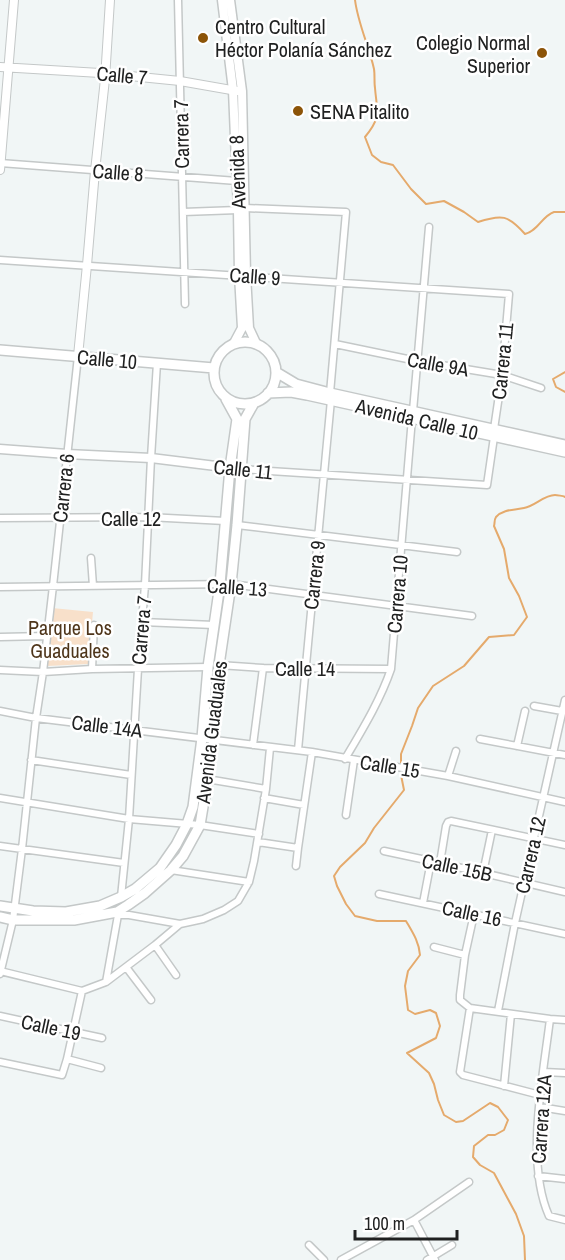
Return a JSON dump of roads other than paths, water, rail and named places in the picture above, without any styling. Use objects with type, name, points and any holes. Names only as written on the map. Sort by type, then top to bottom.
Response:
[{"type":"main road","name":"Avenida 8","points":[[222,0],[238,91],[237,182],[242,209]]},
{"type":"main road","name":"Avenida 8","points":[[230,0],[238,91],[243,275],[243,328],[234,343]]},
{"type":"main road","name":"Avenida 8","points":[[243,275],[249,328],[256,344]]},
{"type":"main road","points":[[245,341],[256,344],[268,352],[275,365],[276,372],[272,387],[264,397],[254,403],[239,404],[226,399],[220,393],[213,376],[220,353],[234,343],[245,341]]},
{"type":"main road","name":"Calle 10","points":[[0,350],[214,368]]},
{"type":"main road","name":"Avenida Calle 10","points":[[276,372],[296,384],[331,396],[494,433],[565,452]]},
{"type":"main road","name":"Avenida Calle 10","points":[[268,393],[291,392],[331,396]]},
{"type":"main road","name":"Avenida Guaduales","points":[[0,906],[33,911],[66,912],[100,906],[121,897],[135,889],[160,868],[187,824],[193,807],[202,738],[237,419],[226,399]]},
{"type":"main road","name":"Avenida Guaduales","points":[[0,917],[13,920],[74,920],[117,913],[171,870],[183,856],[200,825],[214,740],[219,665],[231,584],[245,419],[254,403]]},
{"type":"main road","name":"Avenida Calle 10","points":[[494,433],[565,445]]},
{"type":"main road","name":"Calle 11","points":[[0,449],[151,458],[240,469]]},
{"type":"street","points":[[0,170],[14,0]]},
{"type":"street","name":"Carrera 6","points":[[0,972],[13,920],[53,586],[106,74],[110,0]]},
{"type":"street","name":"Carrera 7","points":[[178,0],[185,304]]},
{"type":"street","name":"Calle 7","points":[[0,67],[180,81],[238,91]]},
{"type":"street","name":"Calle 8","points":[[0,163],[237,182]]},
{"type":"street","points":[[183,212],[242,209]]},
{"type":"street","name":"Carrera 9","points":[[242,209],[346,212],[298,750]]},
{"type":"street","name":"Carrera 10","points":[[345,759],[373,710],[391,669],[429,227]]},
{"type":"street","name":"Calle 9","points":[[0,260],[509,294]]},
{"type":"street","name":"Carrera 11","points":[[487,485],[502,375],[509,294]]},
{"type":"street","name":"Calle 9A","points":[[335,345],[502,375],[541,388]]},
{"type":"street","name":"Carrera 7","points":[[121,897],[129,819],[145,585],[157,363]]},
{"type":"street","name":"Calle 11","points":[[240,469],[487,485]]},
{"type":"street","name":"Calle 12","points":[[0,518],[148,517],[225,521]]},
{"type":"street","points":[[237,525],[457,552]]},
{"type":"street","points":[[91,558],[93,586]]},
{"type":"street","name":"Calle 13","points":[[0,587],[231,584],[472,616]]},
{"type":"street","points":[[141,622],[214,625]]},
{"type":"street","points":[[92,669],[94,625]]},
{"type":"street","points":[[0,637],[46,636]]},
{"type":"street","name":"Calle 14","points":[[219,665],[263,668],[391,669]]},
{"type":"street","points":[[0,670],[43,672],[208,667]]},
{"type":"street","points":[[254,745],[263,668]]},
{"type":"street","name":"Carrera 12","points":[[498,1011],[533,839],[565,700]]},
{"type":"street","points":[[534,706],[562,711]]},
{"type":"street","name":"Calle 14A","points":[[0,711],[36,718],[214,740]]},
{"type":"street","points":[[517,746],[525,711]]},
{"type":"street","points":[[480,739],[565,755]]},
{"type":"street","name":"Calle 15","points":[[214,740],[312,752],[409,768],[565,802]]},
{"type":"street","points":[[106,982],[117,913],[180,924],[203,919],[238,901],[249,882],[258,842],[270,748]]},
{"type":"street","points":[[448,776],[456,751]]},
{"type":"street","points":[[297,866],[312,752]]},
{"type":"street","points":[[31,760],[131,775]]},
{"type":"street","points":[[346,815],[354,760]]},
{"type":"street","points":[[207,779],[266,789]]},
{"type":"street","points":[[0,798],[129,819],[200,825],[259,834]]},
{"type":"street","points":[[264,798],[304,805]]},
{"type":"street","points":[[440,862],[448,822],[451,821],[565,845]]},
{"type":"street","points":[[483,873],[492,830]]},
{"type":"street","points":[[258,842],[298,848]]},
{"type":"street","points":[[0,846],[124,863]]},
{"type":"street","name":"Calle 15B","points":[[384,851],[565,892]]},
{"type":"street","points":[[423,903],[431,861]]},
{"type":"street","points":[[171,870],[249,882]]},
{"type":"street","name":"Calle 16","points":[[379,894],[565,934]]},
{"type":"street","points":[[474,914],[459,995],[462,1003],[470,1008],[565,1020]]},
{"type":"street","points":[[0,972],[82,991],[106,982],[180,924]]},
{"type":"street","points":[[155,945],[176,975]]},
{"type":"street","points":[[434,947],[465,954]]},
{"type":"street","points":[[126,967],[151,1000]]},
{"type":"street","points":[[0,1062],[62,1075],[82,991]]},
{"type":"street","points":[[470,1008],[460,1072],[463,1076],[540,1095]]},
{"type":"street","points":[[504,1086],[511,1014]]},
{"type":"street","name":"Calle 19","points":[[0,1016],[102,1038]]},
{"type":"street","name":"Carrera 12A","points":[[550,1019],[540,1095],[538,1176],[549,1216],[565,1220]]},
{"type":"street","points":[[67,1059],[101,1068]]},
{"type":"street","points":[[544,1072],[565,1073]]},
{"type":"street","points":[[540,1107],[565,1111]]},
{"type":"street","points":[[538,1176],[565,1179]]},
{"type":"street","points":[[341,1260],[414,1220],[468,1182]]},
{"type":"street","points":[[414,1220],[432,1259],[452,1245]]},
{"type":"street","points":[[309,1245],[324,1260]]},
{"type":"waterway","points":[[355,0],[374,71],[377,114],[374,124],[365,137],[372,155],[381,162],[393,165],[426,204],[444,201],[478,222],[504,218],[514,223],[525,234],[533,230],[550,214],[565,212]]},
{"type":"waterway","points":[[565,372],[553,379],[556,387],[565,392]]},
{"type":"waterway","points":[[525,1260],[524,1236],[516,1214],[494,1173],[480,1165],[473,1157],[474,1146],[488,1135],[495,1135],[504,1130],[508,1120],[498,1107],[490,1103],[463,1121],[456,1122],[444,1115],[429,1073],[407,1053],[436,1038],[440,1026],[436,1013],[430,1010],[415,1014],[408,1010],[405,986],[408,971],[420,955],[415,938],[406,921],[377,921],[355,916],[346,904],[334,876],[365,843],[404,790],[401,754],[418,708],[433,686],[464,666],[489,637],[514,635],[527,617],[509,578],[504,549],[494,526],[496,517],[506,511],[528,507],[551,495],[565,497]]},
{"type":"place","name":"Centro Cultural Héctor Polanía Sánchez","points":[[203,38]]},
{"type":"place","name":"Colegio Normal Superior","points":[[542,53]]},
{"type":"place","name":"SENA Pitalito","points":[[298,111]]},
{"type":"park label","name":"Parque Los Guaduales","points":[[70,638]]}]
